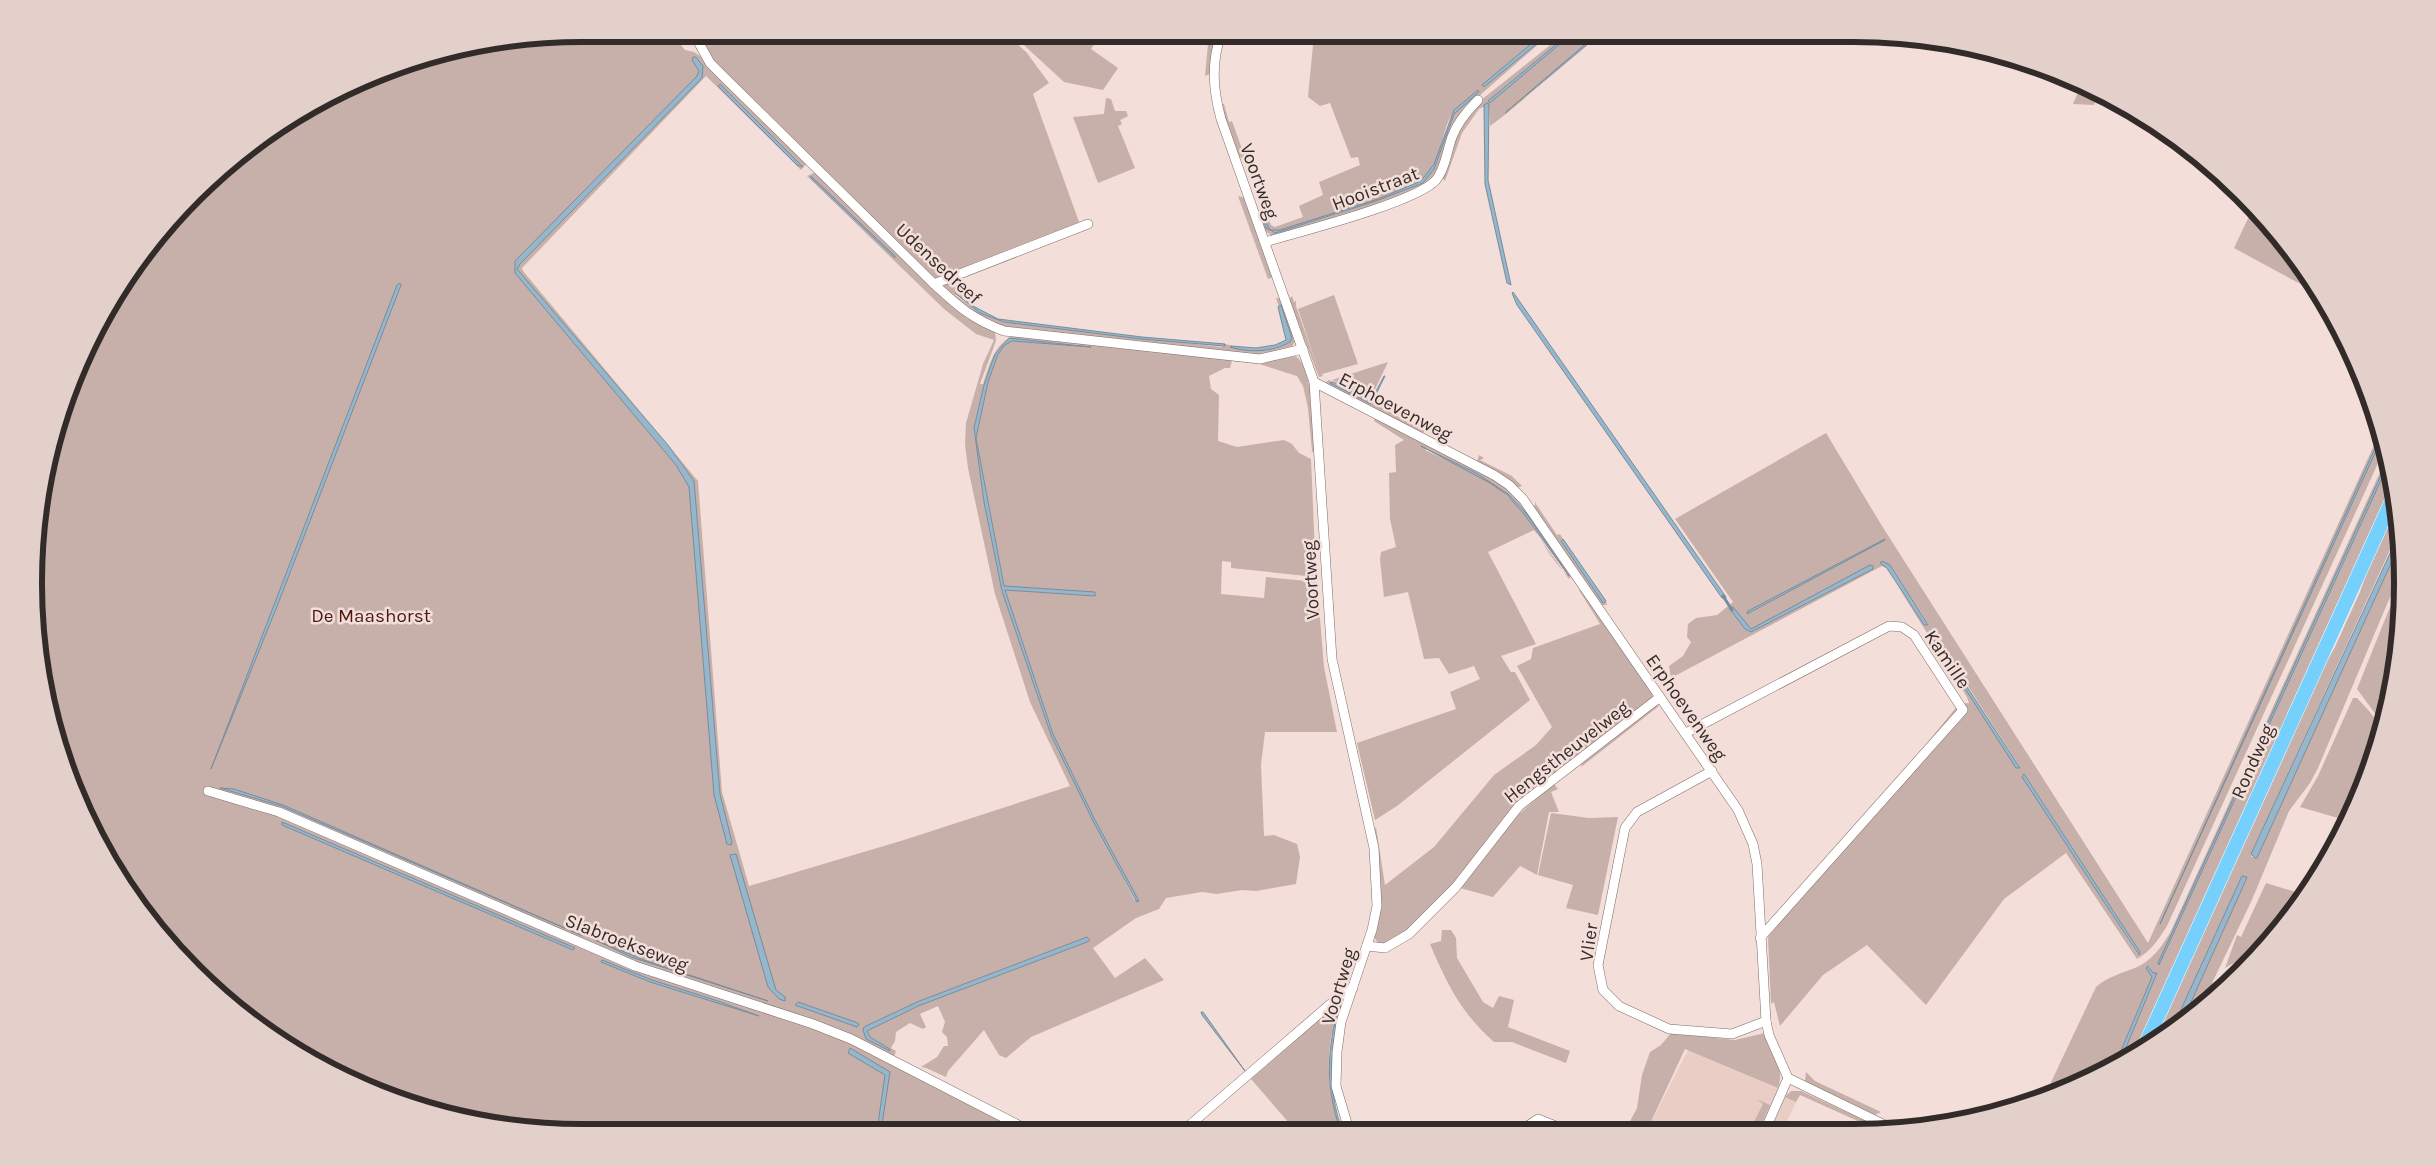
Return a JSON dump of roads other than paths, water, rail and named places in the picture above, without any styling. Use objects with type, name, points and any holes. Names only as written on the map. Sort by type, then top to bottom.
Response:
[{"type":"main road","name":"Rondweg","points":[[2150,1034],[2388,508]]},
{"type":"street","name":"Udensedreef","points":[[698,42],[710,63],[722,76],[934,284],[961,309],[974,318],[1004,331],[1260,359],[1303,349]]},
{"type":"street","name":"Voortweg","points":[[1219,42],[1214,59],[1216,99],[1314,382],[1332,659],[1374,848],[1377,906],[1367,946],[1341,1022],[1336,1086],[1347,1124]]},
{"type":"street","name":"Hooistraat","points":[[1265,242],[1378,207],[1426,189],[1438,178],[1452,135],[1466,113],[1478,100]]},
{"type":"street","points":[[934,284],[1088,224]]},
{"type":"street","name":"Erphoevenweg","points":[[1314,382],[1509,485],[1523,499],[1712,771],[1738,810],[1753,844],[1757,864],[1766,1021],[1769,1035],[1788,1078]]},
{"type":"street","name":"Kamille","points":[[1686,733],[1889,626],[1902,627],[1914,635],[1962,710],[1760,938]]},
{"type":"street","name":"Hengstheuvelweg","points":[[1367,946],[1385,948],[1409,934],[1456,887],[1520,806],[1660,697]]},
{"type":"street","name":"Vlier","points":[[1712,771],[1637,812],[1625,828],[1598,965],[1603,990],[1619,1006],[1669,1029],[1732,1034],[1766,1021]]},
{"type":"street","name":"Slabroekseweg","points":[[208,792],[279,812],[635,966],[813,1024],[851,1039],[1016,1124]]},
{"type":"street","points":[[1191,1124],[1342,994],[1353,988]]},
{"type":"street","points":[[1768,1124],[1788,1078],[1880,1122]]},
{"type":"street","points":[[1531,1124],[1538,1119],[1550,1124]]},
{"type":"water","points":[[1533,42],[1539,42],[1484,87],[1482,85]]},
{"type":"water","points":[[1559,42],[1562,42],[1490,103],[1488,101]]},
{"type":"water","points":[[1588,42],[1590,42],[1505,113]]},
{"type":"water","points":[[693,57],[696,57],[703,66],[702,78],[517,269],[668,445],[694,481],[720,794],[732,842],[731,845],[727,844],[714,795],[689,487],[676,465],[515,273],[515,261],[697,76],[699,71],[692,60]]},
{"type":"water","points":[[720,84],[803,167],[797,165],[718,86]]},
{"type":"water","points":[[1478,90],[1479,92],[1454,114],[1434,169],[1423,183],[1376,201],[1282,231],[1275,233],[1266,228],[1261,212],[1270,230],[1280,230],[1378,199],[1421,181],[1434,164],[1454,110]]},
{"type":"water","points":[[1489,104],[1488,180],[1511,285],[1507,283],[1485,184],[1484,105]]},
{"type":"water","points":[[811,176],[895,256],[895,258],[811,178]]},
{"type":"water","points":[[400,283],[401,285],[276,609],[211,769],[397,285]]},
{"type":"water","points":[[1513,292],[1726,598],[1722,598],[1517,305]]},
{"type":"water","points":[[955,293],[973,306],[998,319],[1142,337],[1225,344],[1225,346],[1141,339],[1004,322],[980,313]]},
{"type":"water","points":[[1281,305],[1292,338],[1290,342],[1269,350],[1245,350],[1230,347],[1256,348],[1275,345],[1286,340],[1278,307]]},
{"type":"water","points":[[1009,338],[1091,347],[1012,341],[1005,345],[998,354],[988,382],[976,438],[1004,586],[1095,592],[1095,596],[1005,590],[1053,734],[1095,820],[1139,901],[1137,902],[1093,821],[1051,735],[1002,591],[984,502],[974,428],[984,385],[995,354]]},
{"type":"water","points":[[1384,376],[1371,404],[1330,383],[1333,382],[1371,401]]},
{"type":"water","points":[[1421,446],[1476,473],[1508,494],[1526,513],[1569,576],[1524,514],[1507,495],[1490,483]]},
{"type":"water","points":[[2376,446],[2377,450],[2160,924]]},
{"type":"water","points":[[2382,473],[2383,477],[2159,965],[2158,963]]},
{"type":"water","points":[[1563,539],[1606,601],[1603,603],[1561,541]]},
{"type":"water","points":[[1885,540],[1747,614],[1748,611]]},
{"type":"water","points":[[2392,549],[2393,560],[2257,858],[2255,858],[2251,854]]},
{"type":"water","points":[[1882,561],[1890,565],[1928,625],[1924,625],[1887,568],[1880,563]]},
{"type":"water","points":[[1870,565],[1873,566],[1873,569],[1751,632],[1745,629],[1729,608],[1733,607],[1751,629]]},
{"type":"water","points":[[1933,635],[2020,768],[2016,768],[1932,637]]},
{"type":"water","points":[[2024,774],[2140,952],[2139,955],[2022,777]]},
{"type":"water","points":[[220,788],[234,789],[283,805],[583,936],[281,806]]},
{"type":"water","points":[[282,822],[575,948],[573,950],[282,825]]},
{"type":"water","points":[[736,854],[776,990],[785,997],[785,1001],[779,999],[768,987],[730,855]]},
{"type":"water","points":[[2242,876],[2247,877],[2189,1006],[2179,1014]]},
{"type":"water","points":[[1087,937],[1090,940],[1087,942],[918,1006],[867,1031],[870,1037],[890,1049],[890,1051],[866,1039],[864,1027],[917,1002]]},
{"type":"water","points":[[593,939],[644,960],[768,1001],[631,957]]},
{"type":"water","points":[[602,960],[652,980],[759,1016],[650,982],[601,962]]},
{"type":"water","points":[[2148,966],[2153,973],[2157,973],[2125,1050],[2120,1053],[2152,977],[2146,968]]},
{"type":"water","points":[[798,1002],[858,1023],[859,1025],[857,1027],[795,1005]]},
{"type":"water","points":[[1339,1005],[1341,1005],[1334,1037],[1332,1068],[1334,1099],[1340,1124],[1338,1124],[1332,1098],[1329,1068]]},
{"type":"water","points":[[1201,1012],[1203,1012],[1245,1071],[1202,1015]]},
{"type":"water","points":[[850,1048],[890,1072],[882,1124],[878,1124],[885,1075],[848,1053]]},
{"type":"waterway","points":[[1723,596],[1732,610]]},
{"type":"park label","name":"De Maashorst","points":[[371,615]]}]
